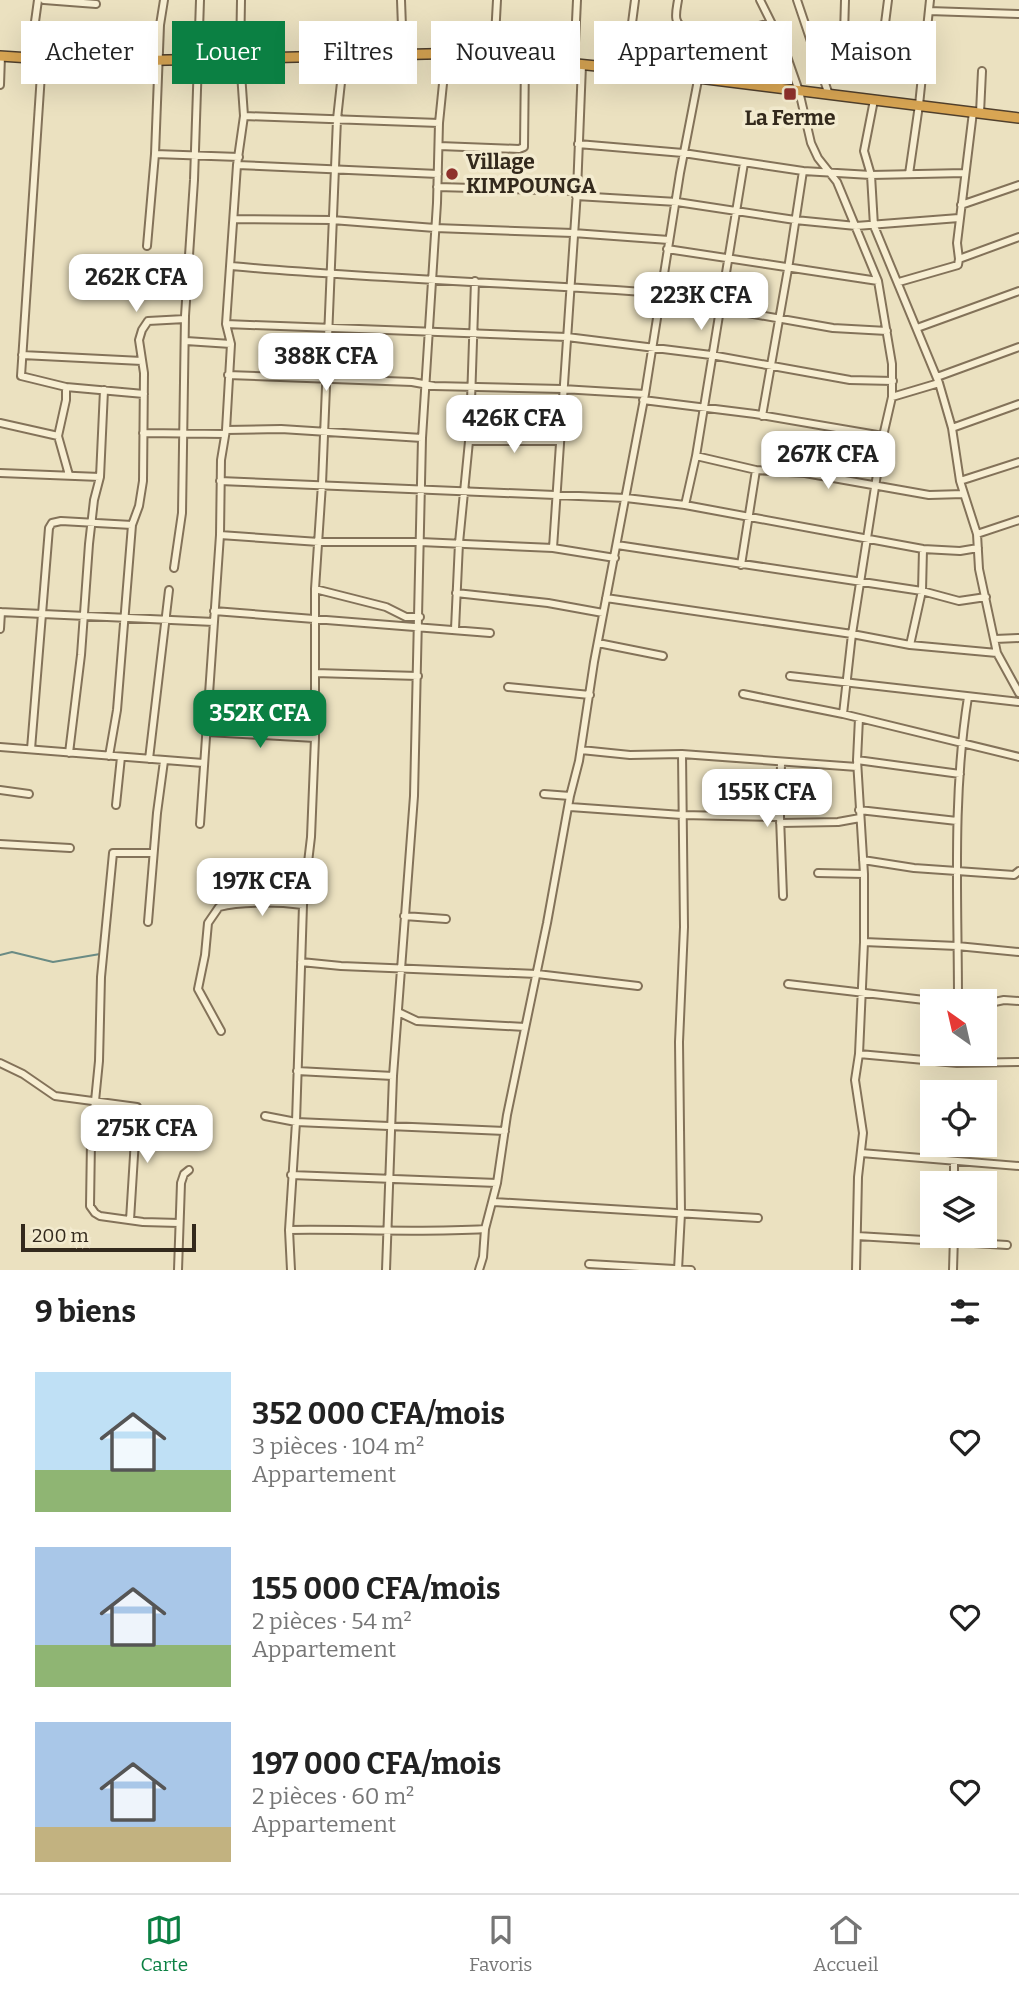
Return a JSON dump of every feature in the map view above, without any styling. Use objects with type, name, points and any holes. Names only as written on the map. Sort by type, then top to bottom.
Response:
[{"type":"highway","points":[[1,56],[21,57]]},
{"type":"highway","points":[[159,61],[172,61]]},
{"type":"highway","points":[[740,84],[1019,118]]},
{"type":"street","points":[[35,21],[38,0]]},
{"type":"street","points":[[44,0],[96,4]]},
{"type":"street","points":[[147,246],[164,0]]},
{"type":"street","points":[[199,21],[200,0]]},
{"type":"street","points":[[241,0],[241,21]]},
{"type":"street","points":[[401,0],[402,21]]},
{"type":"street","points":[[496,21],[497,0]]},
{"type":"street","points":[[577,0],[577,21]]},
{"type":"street","points":[[632,21],[635,0]]},
{"type":"street","points":[[676,21],[678,0]]},
{"type":"street","points":[[760,0],[770,21]]},
{"type":"street","points":[[797,0],[806,26]]},
{"type":"street","points":[[844,21],[845,0]]},
{"type":"street","points":[[885,21],[888,0]]},
{"type":"street","points":[[928,21],[930,0]]},
{"type":"street","points":[[929,11],[1019,14]]},
{"type":"street","points":[[0,85],[1,56]]},
{"type":"street","points":[[792,71],[811,143],[837,182],[878,281],[892,381],[892,397],[883,436],[852,634],[843,714]]},
{"type":"street","points":[[899,282],[958,265],[959,218],[982,71]]},
{"type":"street","points":[[40,84],[21,378],[66,387],[144,394]]},
{"type":"street","points":[[174,568],[181,513],[186,319],[197,84]]},
{"type":"street","points":[[200,824],[202,763],[214,622],[220,481],[231,344],[226,324],[244,116],[242,84]]},
{"type":"street","points":[[290,1270],[289,1230],[296,1122],[303,905],[311,837],[315,738],[315,589],[341,84]]},
{"type":"street","points":[[387,1270],[393,1076],[413,817],[420,617],[422,438],[443,84]]},
{"type":"street","points":[[439,146],[524,147],[524,84]]},
{"type":"street","points":[[553,548],[576,193],[578,84]]},
{"type":"street","points":[[479,1270],[484,1257],[485,1229],[494,1202],[525,1027],[581,750],[697,84]]},
{"type":"street","points":[[825,84],[829,95]]},
{"type":"street","points":[[909,174],[921,84]]},
{"type":"street","points":[[874,100],[864,151],[871,176],[874,226],[938,380],[952,428],[960,481],[977,534],[979,569],[997,653],[1019,691]]},
{"type":"street","points":[[244,116],[439,122]]},
{"type":"street","points":[[578,144],[683,153],[744,163],[871,176],[965,173]]},
{"type":"street","points":[[155,154],[194,155],[335,170],[438,174]]},
{"type":"street","points":[[685,505],[696,456],[744,163]]},
{"type":"street","points":[[762,416],[803,170]]},
{"type":"street","points":[[961,205],[1019,185]]},
{"type":"street","points":[[437,187],[576,193],[677,202],[795,220],[856,226],[959,218]]},
{"type":"street","points":[[234,219],[332,220],[669,240]]},
{"type":"street","points":[[959,259],[1019,237]]},
{"type":"street","points":[[667,249],[878,281]]},
{"type":"street","points":[[231,266],[332,275],[432,278],[662,293]]},
{"type":"street","points":[[455,629],[459,543],[474,369],[475,281]]},
{"type":"street","points":[[917,328],[1019,292]]},
{"type":"street","points":[[660,303],[719,308],[834,328],[887,331]]},
{"type":"street","points":[[110,756],[117,710],[132,525],[139,506],[143,481],[144,373],[139,340],[145,324],[153,319],[186,319]]},
{"type":"street","points":[[226,324],[567,337],[711,355],[850,380],[892,381]]},
{"type":"street","points":[[186,341],[231,344]]},
{"type":"street","points":[[892,397],[1019,347]]},
{"type":"street","points":[[22,355],[142,361]]},
{"type":"street","points":[[228,374],[562,389],[644,397],[883,436]]},
{"type":"street","points":[[66,387],[58,436],[69,475]]},
{"type":"street","points":[[69,753],[92,522],[100,477],[104,390]]},
{"type":"street","points":[[952,428],[1019,404]]},
{"type":"street","points":[[0,423],[58,436]]},
{"type":"street","points":[[143,433],[324,431],[422,438]]},
{"type":"street","points":[[469,441],[559,441]]},
{"type":"street","points":[[696,456],[755,470],[805,473],[929,495],[964,494]]},
{"type":"street","points":[[960,481],[1019,461]]},
{"type":"street","points":[[741,565],[755,470]]},
{"type":"street","points":[[0,473],[100,477]]},
{"type":"street","points":[[220,481],[626,498],[685,505],[923,549],[960,551],[978,548]]},
{"type":"street","points":[[977,534],[1019,520]]},
{"type":"street","points":[[31,749],[49,528],[52,523],[61,521],[132,525]]},
{"type":"street","points":[[219,535],[319,542],[420,541],[553,548],[615,558]]},
{"type":"street","points":[[617,545],[922,591],[959,601],[986,597]]},
{"type":"street","points":[[910,645],[922,591],[923,549]]},
{"type":"street","points":[[315,589],[386,607],[406,617],[420,617]]},
{"type":"street","points":[[149,759],[169,590]]},
{"type":"street","points":[[456,593],[548,603],[603,613]]},
{"type":"street","points":[[606,598],[910,645],[997,653]]},
{"type":"street","points":[[214,611],[491,633]]},
{"type":"street","points":[[0,629],[1,612],[214,622]]},
{"type":"street","points":[[995,639],[1019,638]]},
{"type":"street","points":[[598,643],[663,656]]},
{"type":"street","points":[[315,673],[418,676]]},
{"type":"street","points":[[790,676],[1019,702]]},
{"type":"street","points":[[509,687],[590,695]]},
{"type":"street","points":[[743,694],[843,714],[1019,757]]},
{"type":"street","points":[[958,989],[957,821],[961,744],[968,697]]},
{"type":"street","points":[[856,1270],[858,1178],[863,1133],[855,1080],[859,1054],[864,942],[864,874],[857,763],[859,718]]},
{"type":"street","points":[[206,732],[315,738]]},
{"type":"street","points":[[0,747],[202,763]]},
{"type":"street","points":[[581,750],[630,755],[682,754],[781,762],[857,763],[960,774]]},
{"type":"street","points":[[678,1270],[681,1213],[679,1076],[684,926],[682,754]]},
{"type":"street","points":[[116,805],[121,757]]},
{"type":"street","points":[[148,922],[164,761]]},
{"type":"street","points":[[781,762],[783,896]]},
{"type":"street","points":[[0,790],[29,794]]},
{"type":"street","points":[[544,794],[570,796]]},
{"type":"street","points":[[570,807],[780,820],[838,822],[860,814],[957,821]]},
{"type":"street","points":[[0,844],[70,848]]},
{"type":"street","points":[[153,853],[113,853],[101,977],[99,1061],[90,1162],[90,1206],[100,1216],[179,1223]]},
{"type":"street","points":[[863,860],[914,868],[1014,875],[1019,871]]},
{"type":"street","points":[[818,873],[864,874]]},
{"type":"street","points":[[220,1031],[200,995],[198,983],[205,955],[208,923],[219,907],[236,903],[303,905]]},
{"type":"street","points":[[404,916],[446,919]]},
{"type":"street","points":[[864,942],[1019,952]]},
{"type":"street","points":[[301,962],[537,974],[638,986]]},
{"type":"street","points":[[788,984],[920,1000]]},
{"type":"street","points":[[998,1001],[1019,1001]]},
{"type":"street","points":[[398,1012],[416,1021],[525,1027]]},
{"type":"street","points":[[859,1054],[920,1060]]},
{"type":"street","points":[[998,1062],[1019,1062]]},
{"type":"street","points":[[0,1063],[23,1074],[55,1096],[94,1104],[136,1107],[130,1220]]},
{"type":"street","points":[[297,1071],[393,1076]]},
{"type":"street","points":[[265,1116],[296,1122],[391,1128],[505,1131]]},
{"type":"street","points":[[861,1153],[1019,1167]]},
{"type":"street","points":[[954,1162],[954,1171]]},
{"type":"street","points":[[178,1270],[182,1178],[189,1170]]},
{"type":"street","points":[[292,1175],[497,1183]]},
{"type":"street","points":[[494,1202],[758,1218]]},
{"type":"street","points":[[289,1230],[433,1233],[485,1229]]},
{"type":"street","points":[[857,1236],[920,1238]]},
{"type":"street","points":[[997,1244],[1007,1245]]},
{"type":"street","points":[[953,1270],[954,1248]]},
{"type":"street","points":[[589,1264],[691,1270]]},
{"type":"waterway","points":[[0,955],[12,952],[53,962],[100,954]]},
{"type":"place","name":"La Ferme","points":[[790,94]]},
{"type":"place","name":"Village KIMPOUNGA","points":[[452,174]]}]
